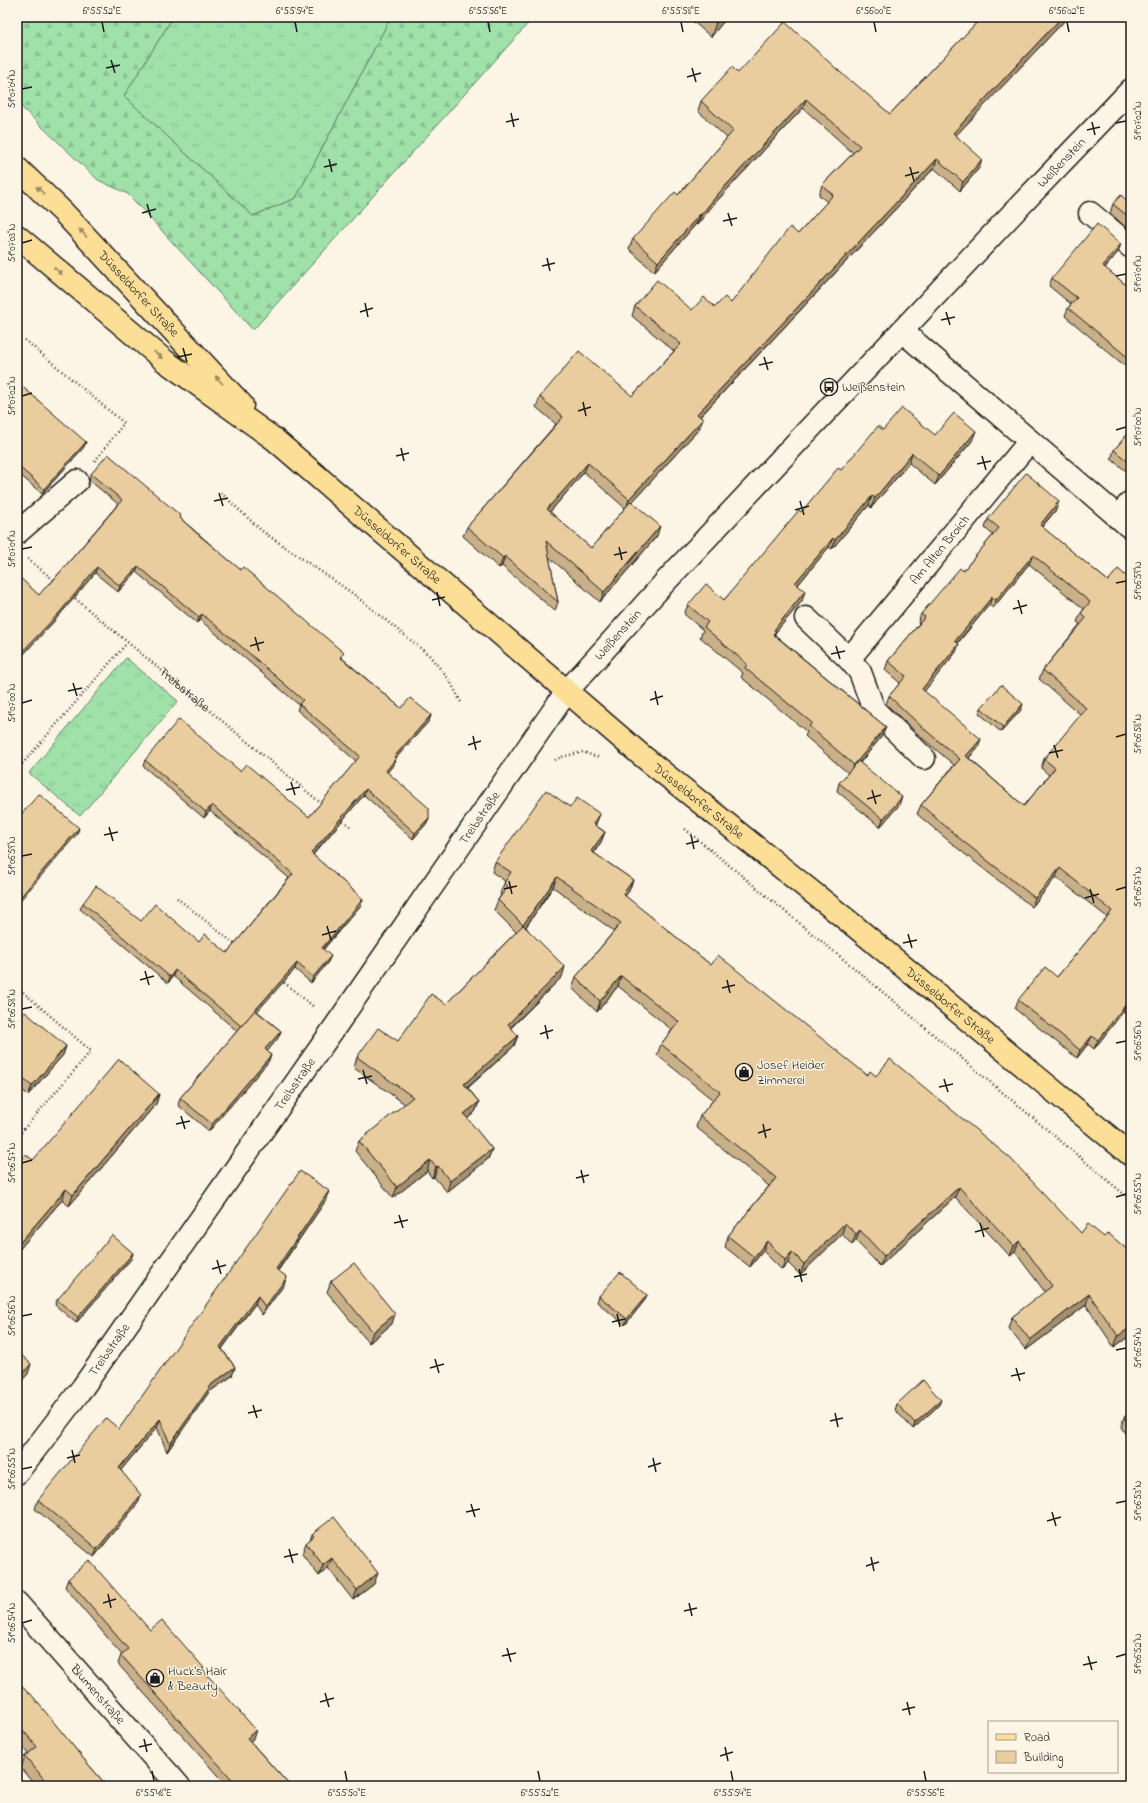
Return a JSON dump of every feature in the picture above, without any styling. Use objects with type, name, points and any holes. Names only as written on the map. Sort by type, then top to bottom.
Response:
[{"type":"main road","name":"Düsseldorfer Straße","points":[[17,168],[63,212],[274,439]]},
{"type":"main road","name":"Düsseldorfer Straße","points":[[17,236],[165,361],[274,439],[641,754],[852,924],[1131,1155]]},
{"type":"street","name":"Weißenstein","points":[[567,691],[666,581],[1131,90]]},
{"type":"street","points":[[1090,213],[1131,247]]},
{"type":"street","points":[[902,331],[1030,441],[1126,515]]},
{"type":"street","name":"Am Alten Broich","points":[[849,659],[1030,441]]},
{"type":"street","points":[[17,533],[78,481]]},
{"type":"street","points":[[806,618],[849,659],[860,672],[874,710],[924,758]]},
{"type":"street","name":"Treibstraße","points":[[17,1473],[83,1387],[337,1024],[567,691]]},
{"type":"street","name":"Blumenstraße","points":[[17,1603],[179,1786]]},
{"type":"path","points":[[25,340],[124,423],[78,481]]},
{"type":"path","points":[[221,493],[262,531],[352,593],[429,655],[450,681],[461,702]]},
{"type":"path","points":[[23,554],[58,584]]},
{"type":"path","name":"Treibstraße","points":[[69,594],[326,806]]},
{"type":"path","points":[[17,770],[127,643]]},
{"type":"path","points":[[554,761],[560,757],[583,752],[603,759]]},
{"type":"path","points":[[337,816],[352,828]]},
{"type":"path","points":[[683,828],[854,968],[1131,1200]]},
{"type":"path","points":[[177,898],[238,946]]},
{"type":"path","points":[[275,976],[337,1024]]},
{"type":"path","points":[[17,987],[91,1051],[17,1137]]},
{"type":"green space","points":[[17,17],[173,17],[124,96],[253,216],[296,198],[391,17],[534,17],[253,330],[128,194],[98,180],[17,103]]},
{"type":"green space","points":[[173,17],[391,17],[296,198],[253,216],[124,96]]},
{"type":"green space","points":[[126,658],[178,701],[80,816],[29,773]]},
{"type":"building","points":[[708,17],[721,17],[716,23]]},
{"type":"building","points":[[982,17],[1062,17],[953,133],[982,159],[963,182],[937,159],[697,414],[703,419],[629,499],[588,463],[547,509],[591,548],[631,501],[660,526],[604,592],[546,541],[558,602],[505,556],[503,558],[467,527],[563,417],[540,397],[579,351],[632,396],[681,344],[635,306],[657,280],[692,310],[704,297],[715,307],[725,297],[731,303],[790,227],[798,234],[833,195],[822,185],[860,146],[806,99],[718,194],[658,262],[633,239],[675,192],[678,195],[733,131],[701,101],[732,67],[738,73],[785,22],[851,82],[852,81],[890,114]]},
{"type":"building","points":[[1121,195],[1130,204],[1131,203],[1131,219],[1113,204]]},
{"type":"building","points":[[1097,224],[1121,244],[1103,266],[1131,289],[1131,360],[1068,308],[1077,298],[1052,278]]},
{"type":"building","points":[[17,382],[86,442],[44,489],[17,465]]},
{"type":"building","points":[[902,408],[935,435],[954,413],[976,431],[939,476],[912,453],[875,498],[872,496],[835,540],[833,538],[795,583],[805,591],[774,630],[776,631],[773,634],[886,727],[854,765],[809,726],[812,723],[745,668],[747,664],[704,627],[708,622],[688,605],[706,584],[724,600],[799,510],[801,512],[838,468],[841,470],[878,426],[883,430]]},
{"type":"building","points":[[1131,430],[1131,464],[1114,450]]},
{"type":"building","points":[[108,454],[181,516],[180,518],[200,536],[241,570],[243,567],[344,653],[340,657],[401,708],[410,698],[431,715],[394,757],[396,758],[386,771],[429,808],[429,818],[415,833],[366,789],[311,853],[363,899],[322,948],[331,956],[313,977],[297,963],[241,1026],[175,970],[170,977],[83,903],[96,886],[141,921],[155,904],[199,942],[205,934],[227,953],[293,874],[212,805],[206,812],[145,760],[179,719],[240,771],[246,764],[309,817],[360,756],[299,704],[303,700],[243,648],[202,614],[199,617],[138,566],[120,586],[97,567],[60,612],[22,652],[17,648],[17,577],[18,576],[39,595],[122,500],[91,474]]},
{"type":"building","points":[[1026,473],[1059,501],[1040,525],[1108,581],[1118,569],[1131,580],[1131,1007],[1127,1003],[1098,1040],[1092,1036],[1080,1050],[1018,1000],[1045,967],[1057,977],[1112,911],[1060,868],[1035,898],[959,838],[921,805],[960,759],[923,728],[889,696],[906,676],[888,661],[925,617],[921,614],[960,568],[963,571],[999,528],[988,519]],"holes":[[[1033,555],[1090,602],[1081,613],[1086,618],[1043,670],[1086,708],[1044,759],[1055,768],[1024,806],[966,756],[981,739],[922,689],[959,644],[955,641],[992,597],[996,600]]]},
{"type":"building","points":[[1001,685],[1023,704],[1003,727],[981,708]]},
{"type":"building","points":[[858,761],[902,797],[883,819],[839,783]]},
{"type":"building","points":[[546,790],[570,807],[577,798],[600,814],[593,824],[605,832],[591,851],[633,880],[623,894],[711,965],[718,955],[867,1075],[870,1071],[876,1076],[890,1059],[1010,1158],[1081,1233],[1088,1224],[1104,1237],[1108,1233],[1131,1253],[1131,1327],[1118,1336],[1089,1294],[1030,1340],[1012,1317],[1052,1286],[1019,1241],[1014,1246],[959,1187],[884,1256],[860,1230],[856,1234],[845,1223],[804,1264],[792,1252],[785,1260],[767,1241],[754,1257],[728,1236],[776,1178],[700,1116],[720,1092],[661,1044],[679,1022],[621,976],[600,1001],[576,977],[621,923],[557,877],[523,925],[498,900],[508,886],[504,883],[511,872],[495,862]]},
{"type":"building","points":[[39,794],[79,828],[17,901],[17,819]]},
{"type":"building","points":[[523,925],[565,967],[508,1024],[518,1036],[464,1084],[479,1102],[464,1114],[492,1149],[450,1181],[438,1166],[436,1167],[430,1160],[397,1187],[359,1141],[413,1097],[357,1057],[378,1028],[398,1041],[431,994],[446,1004]]},
{"type":"building","points":[[255,1010],[281,1031],[265,1049],[271,1055],[212,1124],[180,1098]]},
{"type":"building","points":[[25,1012],[66,1046],[32,1086],[17,1074],[17,1016],[19,1018]]},
{"type":"building","points":[[119,1059],[159,1094],[73,1195],[66,1189],[17,1246],[17,1164],[25,1154],[33,1160]]},
{"type":"building","points":[[300,1171],[329,1191],[276,1269],[287,1277],[265,1307],[258,1296],[220,1347],[235,1367],[212,1384],[170,1444],[160,1419],[119,1468],[141,1495],[97,1549],[38,1500],[106,1418],[119,1429]]},
{"type":"building","points":[[112,1235],[133,1253],[78,1317],[57,1300]]},
{"type":"building","points":[[354,1263],[395,1314],[373,1332],[331,1281]]},
{"type":"building","points":[[620,1272],[647,1295],[627,1319],[599,1296]]},
{"type":"building","points":[[17,1351],[31,1364],[17,1380]]},
{"type":"building","points":[[923,1380],[941,1400],[915,1423],[897,1404]]},
{"type":"building","points":[[1131,1413],[1131,1428],[1124,1417]]},
{"type":"building","points":[[334,1517],[378,1573],[357,1590],[332,1558],[323,1565],[306,1543],[314,1536],[312,1534]]},
{"type":"building","points":[[89,1560],[150,1630],[162,1620],[204,1668],[202,1669],[256,1730],[247,1738],[290,1786],[238,1786],[121,1655],[128,1649],[68,1579]]},
{"type":"building","points":[[17,1681],[29,1694],[30,1693],[107,1786],[46,1786],[48,1784],[25,1756],[37,1747],[17,1723]]},
{"type":"place","name":"Weißenstein","points":[[829,387]]},
{"type":"place","name":"Josef Heider Zimmerei","points":[[744,1072]]},
{"type":"place","name":"Huck's Hair & Beauty","points":[[155,1678]]}]
